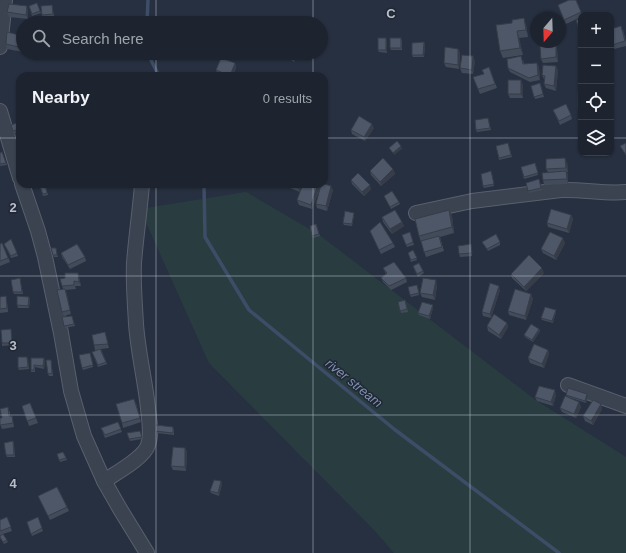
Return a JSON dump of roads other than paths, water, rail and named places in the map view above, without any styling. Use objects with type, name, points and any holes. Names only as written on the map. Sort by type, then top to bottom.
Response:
[{"type":"street","points":[[0,47],[5,0]]},
{"type":"street","points":[[0,111],[16,165]]},
{"type":"street","points":[[23,188],[45,257],[61,332],[71,391],[84,436],[104,481],[147,553]]},
{"type":"street","points":[[104,481],[133,462],[142,454],[147,448],[150,437],[146,392],[136,325],[134,279],[134,261],[142,188]]},
{"type":"street","points":[[416,213],[472,202],[571,189],[596,192],[626,192]]},
{"type":"street","points":[[568,385],[626,406]]},
{"type":"waterway","name":"river stream","points":[[147,16],[148,0]]},
{"type":"waterway","name":"river stream","points":[[151,60],[157,72]]},
{"type":"waterway","name":"river stream","points":[[204,188],[205,237],[249,310],[394,429],[559,553]]}]
